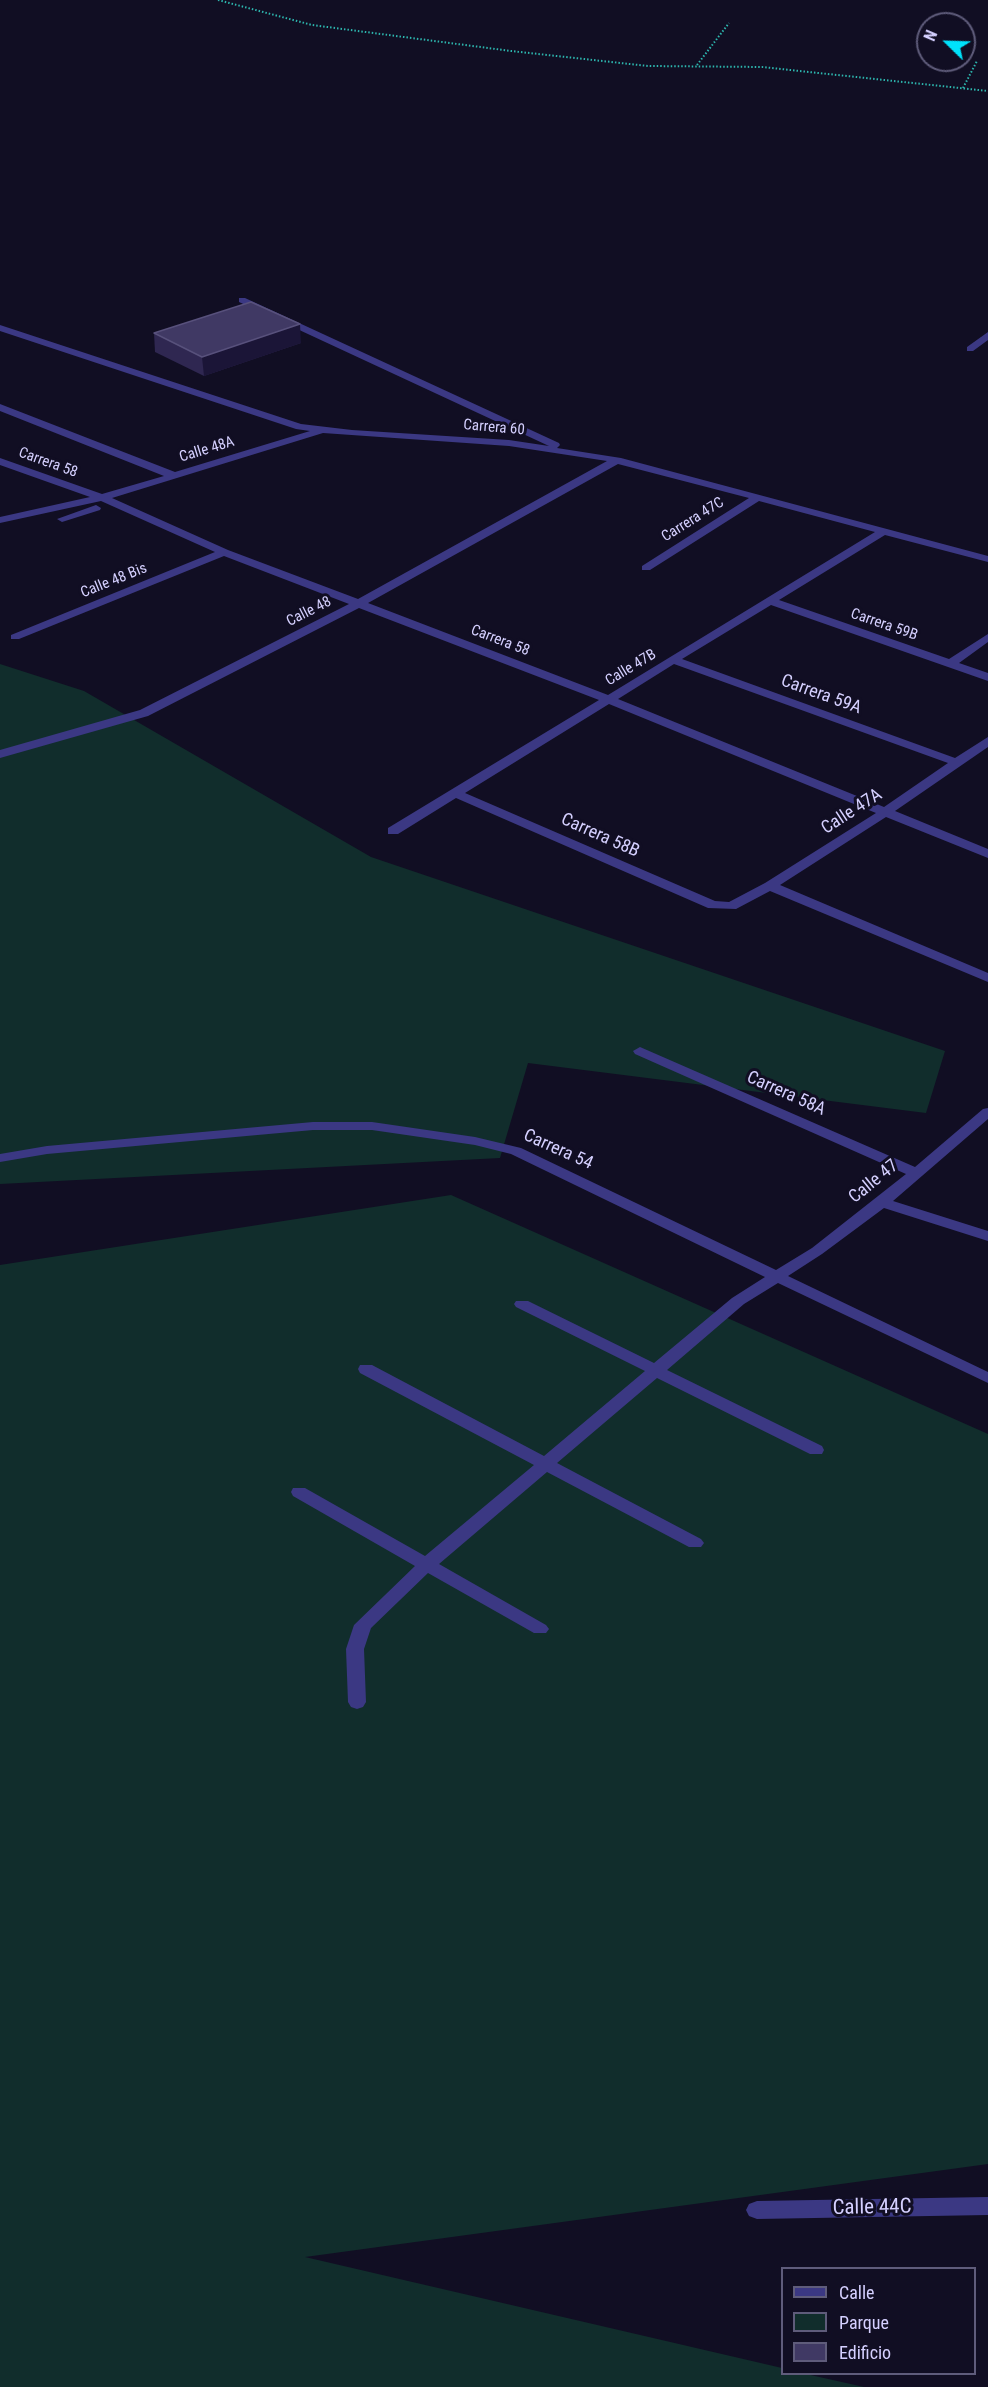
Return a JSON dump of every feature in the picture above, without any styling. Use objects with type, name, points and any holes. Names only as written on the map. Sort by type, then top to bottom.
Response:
[{"type":"street","points":[[242,300],[571,452]]},
{"type":"street","name":"Carrera 60","points":[[0,328],[300,427],[321,431],[508,443],[617,460],[988,559]]},
{"type":"street","points":[[970,349],[988,335]]},
{"type":"street","points":[[0,407],[175,476]]},
{"type":"street","name":"Calle 48A","points":[[107,500],[175,476],[321,431]]},
{"type":"street","name":"Calle 48","points":[[0,754],[144,713],[360,603],[617,460]]},
{"type":"street","name":"Carrera 58","points":[[0,461],[107,500],[224,552],[608,699],[988,854]]},
{"type":"street","name":"Carrera 47C","points":[[646,568],[757,498]]},
{"type":"street","points":[[62,519],[107,500]]},
{"type":"street","points":[[0,520],[107,500]]},
{"type":"street","name":"Calle 47B","points":[[393,831],[884,531]]},
{"type":"street","name":"Calle 48 Bis","points":[[15,637],[224,552]]},
{"type":"street","name":"Carrera 59B","points":[[770,601],[988,677]]},
{"type":"street","points":[[950,664],[988,637]]},
{"type":"street","name":"Carrera 59A","points":[[673,660],[958,763]]},
{"type":"street","name":"Calle 47A","points":[[731,906],[770,886],[884,813],[988,741]]},
{"type":"street","name":"Carrera 58B","points":[[455,793],[713,905],[731,906]]},
{"type":"street","points":[[770,886],[988,978]]},
{"type":"street","name":"Carrera 58A","points":[[640,1051],[916,1173]]},
{"type":"street","name":"Calle 47","points":[[357,1702],[355,1649],[363,1625],[426,1565],[738,1301],[817,1251],[882,1202],[988,1112]]},
{"type":"street","name":"Carrera 54","points":[[0,1158],[47,1150],[312,1126],[372,1126],[474,1141],[516,1151],[988,1378]]},
{"type":"street","points":[[882,1202],[988,1236]]},
{"type":"street","points":[[522,1304],[816,1450]]},
{"type":"street","points":[[366,1369],[695,1543]]},
{"type":"street","points":[[299,1492],[540,1629]]},
{"type":"street","name":"Calle 44C","points":[[757,2210],[988,2206]]},
{"type":"path","points":[[218,0],[312,25],[345,31],[648,66],[762,67],[988,91]]},
{"type":"path","points":[[696,65],[729,23]]},
{"type":"path","points":[[963,88],[977,61]]},
{"type":"green space","points":[[0,664],[84,691],[371,857],[945,1051],[926,1113],[528,1063],[500,1158],[0,1184]]},
{"type":"green space","points":[[451,1195],[988,1434],[988,2164],[305,2257],[781,2368],[781,2375],[810,2375],[864,2387],[0,2387],[0,1265]]},
{"type":"building","points":[[251,302],[300,324],[202,357],[154,333]]}]
